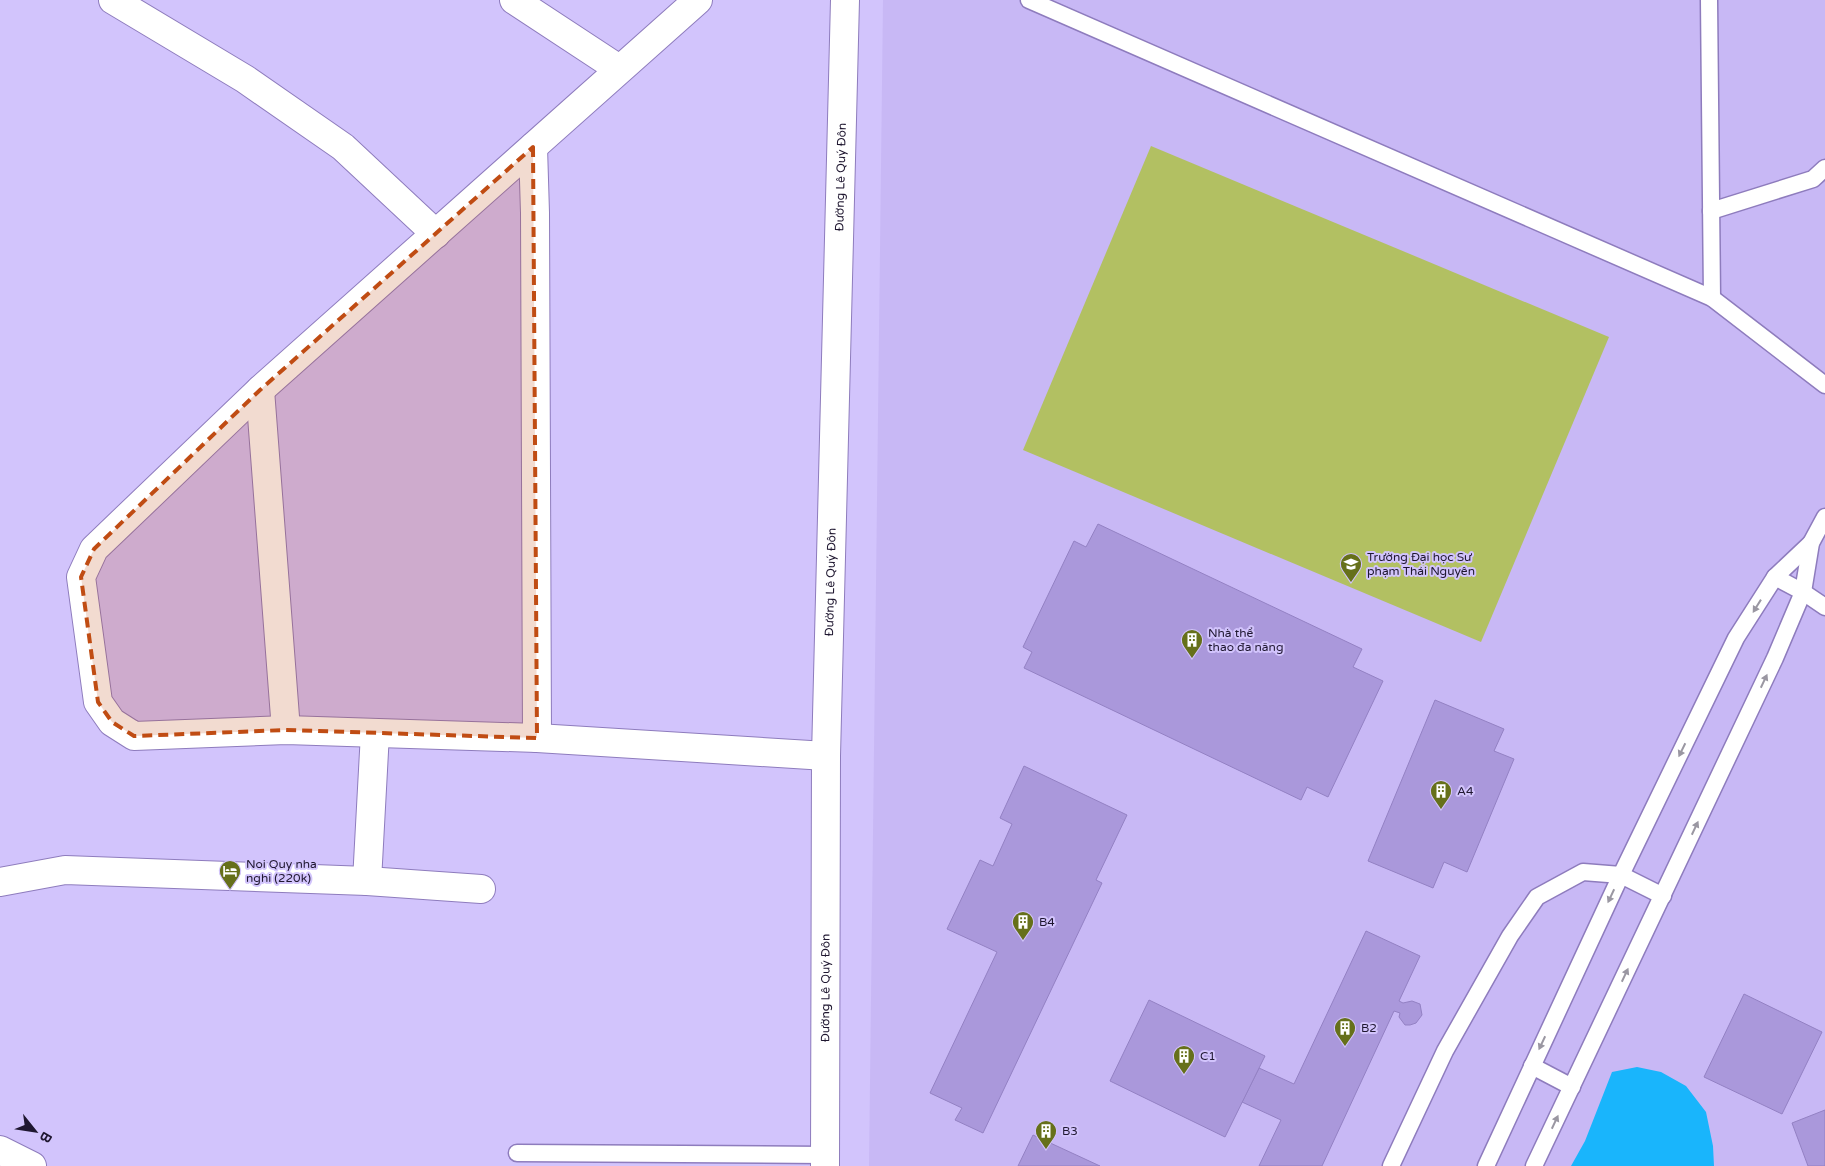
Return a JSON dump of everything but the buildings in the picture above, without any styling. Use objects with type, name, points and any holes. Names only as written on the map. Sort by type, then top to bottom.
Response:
[{"type":"street","points":[[113,0],[245,79],[343,147],[436,234]]},
{"type":"street","points":[[514,0],[619,69]]},
{"type":"street","points":[[698,0],[260,390],[94,549],[81,577],[98,702],[112,722],[134,736],[286,730],[537,738],[826,756]]},
{"type":"street","name":"Đường Lê Quý Đôn","points":[[825,1161],[826,756],[845,0]]},
{"type":"street","points":[[533,147],[537,738]]},
{"type":"street","points":[[260,390],[286,730]]},
{"type":"street","points":[[367,882],[375,733]]},
{"type":"street","points":[[0,882],[65,870],[367,882],[482,890]]},
{"type":"street","points":[[0,1150],[32,1166]]},
{"type":"lane","points":[[1030,0],[1712,298],[1825,385]]},
{"type":"lane","points":[[1709,0],[1712,298]]},
{"type":"lane","points":[[1711,211],[1813,179],[1825,168]]},
{"type":"lane","points":[[1486,1166],[1621,875],[1736,638],[1775,577],[1811,543],[1825,517]]},
{"type":"lane","points":[[1534,1166],[1775,658],[1803,592],[1811,543]]},
{"type":"lane","points":[[1775,577],[1803,592],[1825,607]]},
{"type":"lane","points":[[1391,1166],[1445,1051],[1510,936],[1537,897],[1583,872],[1621,875],[1663,896]]},
{"type":"lane","points":[[1532,1066],[1572,1087]]},
{"type":"lane","points":[[517,1153],[825,1161]]},
{"type":"highlighted area","points":[[533,147],[537,738],[286,730],[134,736],[112,722],[98,702],[81,577],[94,549],[260,390]]},
{"type":"shaded area","name":"Trường Đại học Sư phạm Thái Nguyên","points":[[883,0],[1825,0],[1825,1166],[869,1166]]},
{"type":"green space","points":[[1151,146],[1609,337],[1481,642],[1023,450]]},
{"type":"water","points":[[1637,1067],[1661,1072],[1686,1086],[1706,1112],[1713,1146],[1714,1166],[1571,1166],[1585,1141],[1612,1072]]},
{"type":"place","name":"Trường Đại học Sư phạm Thái Nguyên","points":[[1351,583]]},
{"type":"place","name":"Nhà thể thao đa năng","points":[[1192,659]]},
{"type":"place","name":"A4","points":[[1441,810]]},
{"type":"place","name":"Noi Quy nha nghi (220k)","points":[[230,890]]},
{"type":"place","name":"B4","points":[[1023,941]]},
{"type":"place","name":"B2","points":[[1345,1047]]},
{"type":"place","name":"C1","points":[[1184,1075]]},
{"type":"place","name":"B3","points":[[1046,1150]]}]
